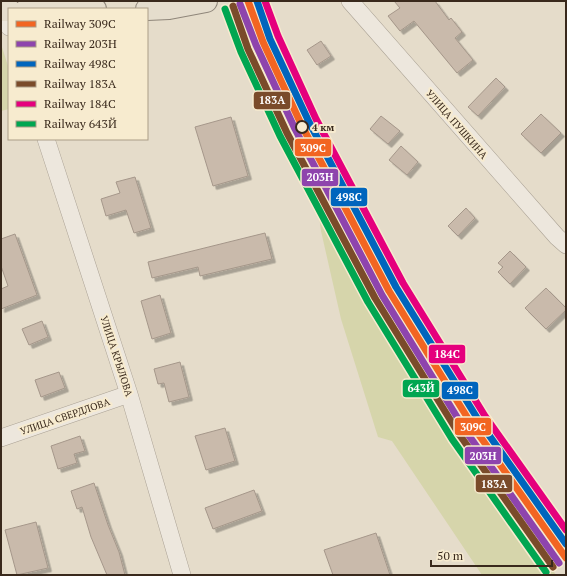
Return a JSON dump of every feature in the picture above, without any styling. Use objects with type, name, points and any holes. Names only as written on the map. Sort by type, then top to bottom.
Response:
[{"type":"main road","points":[[148,9],[169,8],[206,1]]},
{"type":"street","name":"УЛИЦА ПУШКИНА","points":[[350,1],[563,237]]},
{"type":"street","name":"УЛИЦА КРЫЛОВА","points":[[46,140],[129,394],[182,575]]},
{"type":"street","name":"УЛИЦА СВЕРДЛОВА","points":[[1,438],[129,394]]},
{"type":"green space","points":[[1,44],[8,66],[8,109],[1,111]]},
{"type":"green space","points":[[327,206],[333,208],[339,213],[442,402],[556,575],[482,575],[392,441],[378,437],[341,319],[321,231],[319,216],[323,209]]},
{"type":"building","points":[[394,1],[435,1],[449,20],[451,18],[462,32],[455,38],[473,60],[457,73],[414,21],[400,31],[388,16],[400,8]]},
{"type":"building","points":[[321,41],[331,56],[317,65],[307,50]]},
{"type":"building","points":[[496,78],[505,87],[478,116],[468,107]]},
{"type":"building","points":[[541,114],[561,133],[541,153],[521,134]]},
{"type":"building","points":[[381,116],[400,131],[388,144],[370,129]]},
{"type":"building","points":[[231,117],[248,176],[213,186],[195,127]]},
{"type":"building","points":[[401,146],[418,162],[407,175],[389,160]]},
{"type":"building","points":[[135,177],[151,228],[134,233],[126,210],[106,216],[101,199],[120,193],[116,182]]},
{"type":"building","points":[[466,208],[475,218],[458,236],[448,226]]},
{"type":"building","points":[[265,233],[272,259],[200,276],[198,267],[152,278],[148,262]]},
{"type":"building","points":[[15,234],[37,295],[1,309],[1,289],[8,286],[1,266],[1,239]]},
{"type":"building","points":[[510,251],[526,267],[510,284],[498,272],[503,267],[498,263]]},
{"type":"building","points":[[546,288],[566,308],[566,310],[546,329],[525,308]]},
{"type":"building","points":[[160,295],[171,333],[152,339],[141,301]]},
{"type":"building","points":[[42,321],[48,337],[29,345],[22,329]]},
{"type":"building","points":[[180,362],[189,397],[169,402],[164,383],[158,384],[154,369]]},
{"type":"building","points":[[59,372],[65,388],[41,397],[35,380]]},
{"type":"building","points":[[225,428],[235,461],[206,470],[195,436]]},
{"type":"building","points":[[80,436],[85,451],[74,454],[77,463],[58,469],[51,446]]},
{"type":"building","points":[[94,483],[119,552],[125,575],[107,575],[91,537],[82,507],[77,509],[71,491]]},
{"type":"building","points":[[254,490],[262,511],[213,529],[205,508]]},
{"type":"building","points":[[36,522],[48,568],[17,575],[5,530]]},
{"type":"building","points":[[376,533],[390,575],[333,575],[324,550]]},
{"type":"rail line","name":"309С","points":[[248,1],[263,42],[302,126],[389,291],[472,425],[566,558]]},
{"type":"rail line","name":"498С","points":[[257,1],[270,39],[309,122],[396,287],[479,421],[566,544]]},
{"type":"rail line","name":"184С","points":[[265,1],[278,36],[316,119],[403,283],[485,416],[566,530]]},
{"type":"rail line","name":"203Н","points":[[240,4],[256,45],[295,129],[382,295],[465,430],[559,563]]},
{"type":"rail line","name":"183А","points":[[233,6],[248,49],[287,133],[375,298],[459,434],[553,567]]},
{"type":"rail line","name":"643Й","points":[[225,9],[241,52],[280,136],[368,302],[452,439],[546,572]]},
{"type":"place","name":"4 км","points":[[302,127]]}]
